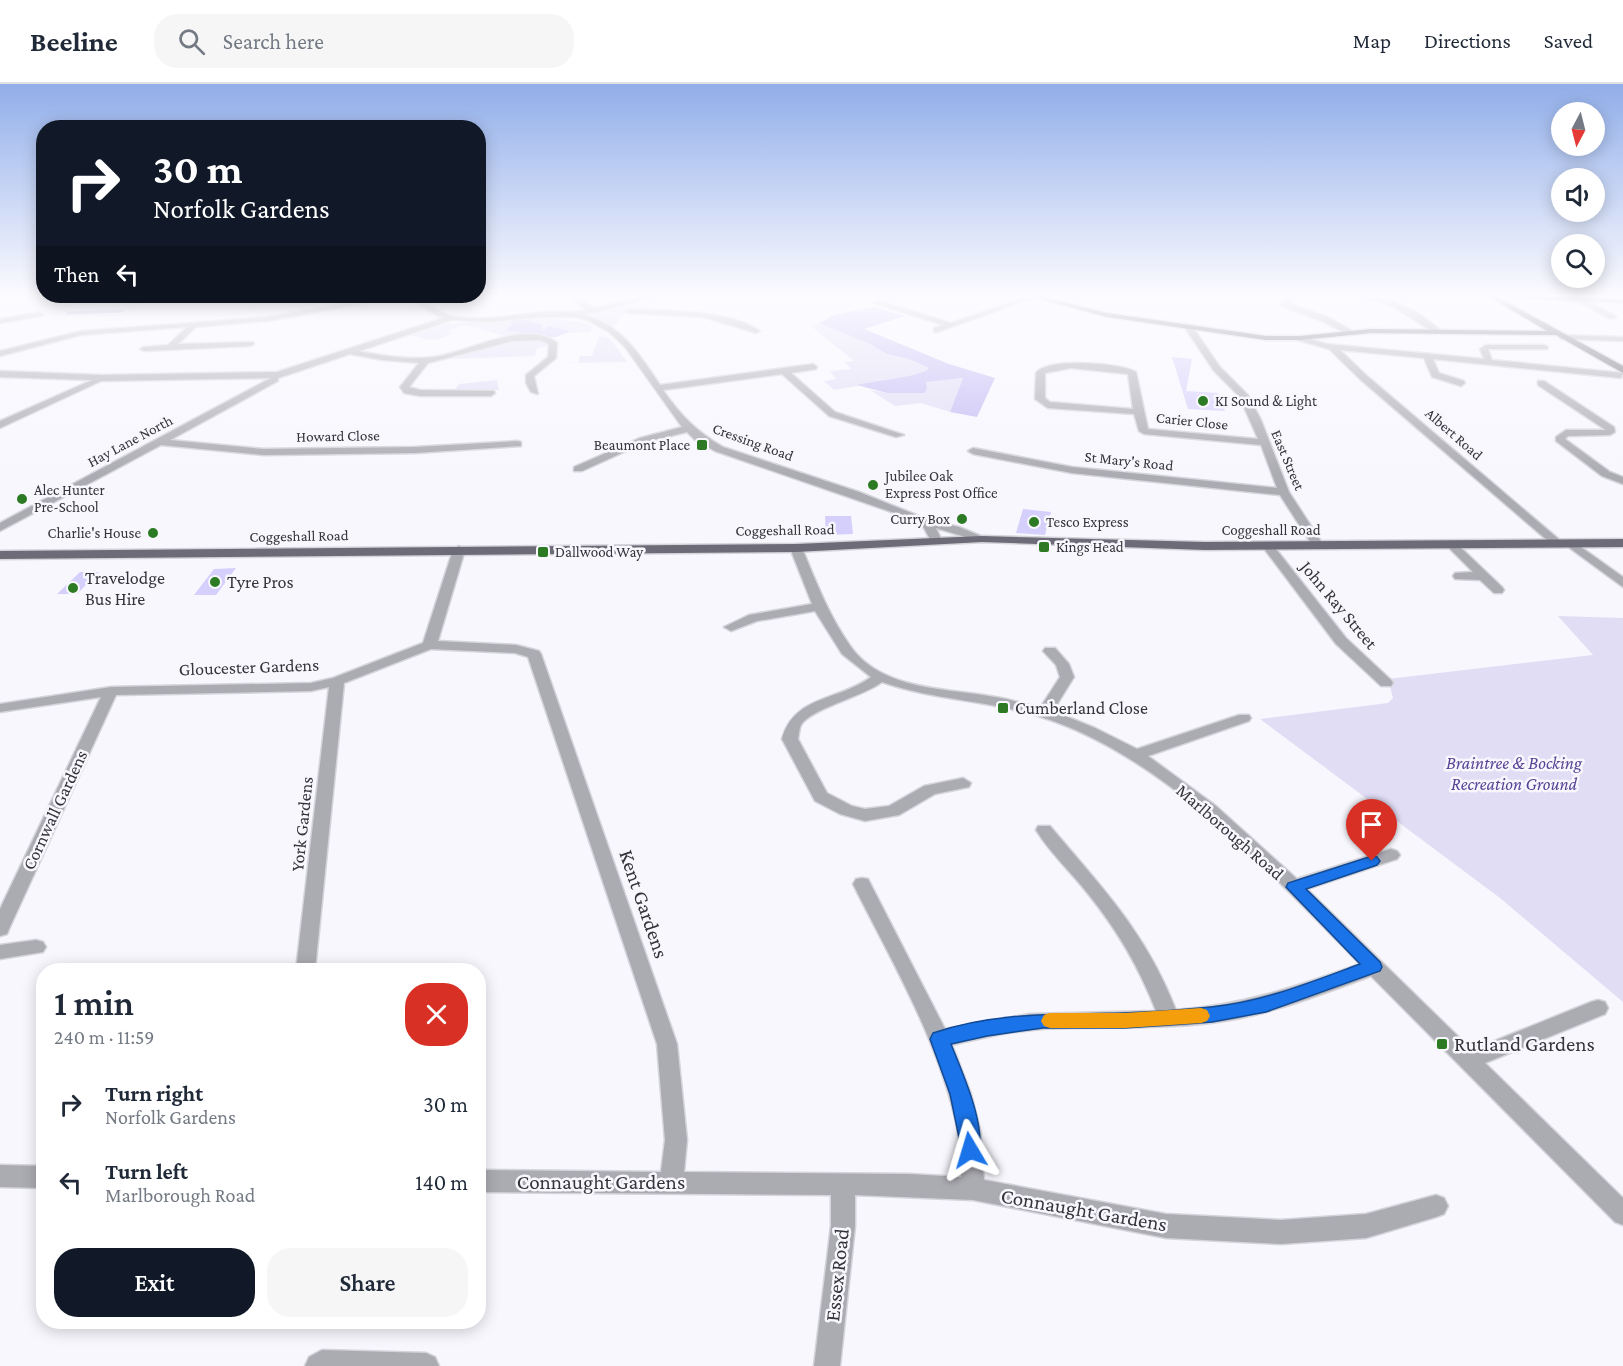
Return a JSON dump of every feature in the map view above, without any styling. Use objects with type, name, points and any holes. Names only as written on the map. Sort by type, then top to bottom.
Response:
[{"type":"main road","points":[[1595,356],[1622,372]]},
{"type":"main road","name":"Coggeshall Road","points":[[0,555],[796,548],[982,539],[1166,546],[1453,546],[1623,543]]},
{"type":"street","points":[[0,374],[110,378],[276,377],[338,356]]},
{"type":"street","points":[[392,356],[426,360],[452,356]]},
{"type":"street","points":[[546,383],[532,388],[530,375],[548,363],[551,356]]},
{"type":"street","name":"Cressing Road","points":[[634,356],[687,429],[718,448],[798,474],[926,523],[955,529],[982,539]]},
{"type":"street","name":"East Street","points":[[1208,356],[1217,369],[1243,395],[1256,420],[1284,492],[1318,546]]},
{"type":"street","name":"Albert Road","points":[[1341,356],[1364,378],[1564,544]]},
{"type":"street","points":[[1427,356],[1433,373],[1441,379]]},
{"type":"street","points":[[1434,356],[1622,372]]},
{"type":"street","points":[[1488,356],[1489,362]]},
{"type":"street","points":[[426,360],[404,387],[407,391],[492,393]]},
{"type":"street","name":"Carier Close","points":[[1138,412],[1058,408],[1043,403],[1040,399],[1040,373],[1043,369],[1059,366],[1118,369],[1132,372],[1142,428],[1153,433],[1263,442]]},
{"type":"street","points":[[657,388],[813,368]]},
{"type":"street","points":[[784,371],[832,414],[899,435]]},
{"type":"street","name":"Hay Lane North","points":[[0,528],[276,377]]},
{"type":"street","points":[[1424,380],[1441,379],[1461,383]]},
{"type":"street","points":[[0,425],[97,381]]},
{"type":"street","points":[[1542,383],[1611,429],[1610,432],[1566,433],[1559,439],[1606,474],[1623,481]]},
{"type":"street","points":[[1586,412],[1603,412]]},
{"type":"street","points":[[578,469],[655,435],[687,429]]},
{"type":"street","name":"Howard Close","points":[[160,442],[263,452],[415,450],[517,444]]},
{"type":"street","points":[[634,443],[646,447]]},
{"type":"street","name":"St Mary's Road","points":[[973,451],[1072,470],[1284,492]]},
{"type":"street","points":[[926,523],[936,541]]},
{"type":"street","points":[[1564,544],[1623,583]]},
{"type":"street","name":"John Ray Street","points":[[1268,546],[1341,640],[1386,683]]},
{"type":"street","points":[[1453,546],[1498,591]]},
{"type":"street","name":"Marlborough Road","points":[[796,548],[819,606],[847,651],[861,665],[880,677],[919,690],[996,701],[1044,713],[1090,731],[1136,755],[1210,810],[1294,887],[1623,1214]]},
{"type":"street","points":[[429,645],[434,637],[459,550]]},
{"type":"street","points":[[1459,576],[1482,576]]},
{"type":"street","points":[[731,627],[754,618],[819,606]]},
{"type":"street","name":"Gloucester Gardens","points":[[0,708],[111,691],[311,687],[337,681],[429,645],[529,651]]},
{"type":"street","name":"Kent Gardens","points":[[529,651],[537,658],[668,1044],[675,1140],[672,1182]]},
{"type":"street","points":[[1044,713],[1067,677],[1062,664],[1050,651]]},
{"type":"street","points":[[880,677],[857,693],[803,714],[794,724],[790,739],[821,797],[846,810],[865,815],[893,811],[930,790],[963,783]]},
{"type":"street","name":"York Gardens","points":[[307,963],[337,681]]},
{"type":"street","name":"Cornwall Gardens","points":[[0,929],[111,691]]},
{"type":"street","points":[[1136,755],[1244,718]]},
{"type":"street","points":[[1044,830],[1108,907],[1138,948],[1169,1019]]},
{"type":"street","points":[[1294,887],[1391,855]]},
{"type":"street","points":[[862,885],[940,1039],[960,1094],[969,1130],[973,1189]]},
{"type":"street","points":[[0,952],[36,946]]},
{"type":"street","points":[[940,1039],[987,1028],[1043,1021],[1169,1019],[1266,1005],[1374,967]]},
{"type":"street","points":[[1470,1060],[1598,1008]]},
{"type":"street","points":[[0,1176],[36,1177]]},
{"type":"street","name":"Connaught Gardens","points":[[486,1181],[843,1184],[973,1189],[1166,1226],[1281,1232],[1366,1226],[1436,1206]]},
{"type":"street","name":"Essex Road","points":[[827,1366],[843,1226],[843,1184]]},
{"type":"street","points":[[318,1366],[322,1363],[426,1366]]},
{"type":"green space","points":[[461,356],[535,356],[535,356],[450,359]]},
{"type":"green space","points":[[580,356],[623,356],[627,362],[578,363]]},
{"type":"green space","points":[[848,356],[895,356],[929,368],[917,374],[858,386],[864,388],[857,386],[834,390],[824,381],[836,379],[830,371],[851,369],[845,362],[854,361]]},
{"type":"green space","points":[[963,378],[950,412],[921,403],[895,406],[870,390],[887,393],[900,392],[926,382]]},
{"type":"green space","points":[[497,380],[499,390],[454,391],[459,384]]},
{"type":"green space","name":"Braintree & Bocking Recreation Ground","points":[[1558,616],[1623,618],[1623,1002],[1500,898],[1260,719],[1388,703],[1393,698],[1388,679],[1593,655]]},
{"type":"shaded area","points":[[895,356],[929,356],[995,378],[977,417],[950,412],[963,378],[926,382],[927,389],[924,393],[887,393],[857,385],[917,374],[929,368]]},
{"type":"building","name":"KI Sound & Light","points":[[1172,357],[1192,359],[1186,391],[1218,393],[1225,411],[1188,409]]},
{"type":"building","name":"Tesco Express","points":[[1023,509],[1051,512],[1045,535],[1016,533]]},
{"type":"building","points":[[825,516],[851,516],[853,534],[826,535]]},
{"type":"building","name":"Tyre Pros","points":[[236,568],[216,595],[194,595],[214,569]]},
{"type":"building","name":"Travelodge Bus Hire","points":[[80,572],[99,572],[77,594],[57,594]]},
{"type":"slow traffic","points":[[1050,1021],[1125,1021],[1201,1016]]},
{"type":"place","name":"KI Sound & Light","points":[[1203,401]]},
{"type":"place","name":"Beaumont Place","points":[[702,445]]},
{"type":"place","name":"Jubilee Oak Express Post Office","points":[[873,485]]},
{"type":"place","name":"Alec Hunter Pre-School","points":[[22,499]]},
{"type":"place","name":"Curry Box","points":[[962,519]]},
{"type":"place","name":"Tesco Express","points":[[1034,522]]},
{"type":"place","name":"Charlie's House","points":[[153,533]]},
{"type":"place","name":"Kings Head","points":[[1044,547]]},
{"type":"place","name":"Dallwood Way","points":[[543,552]]},
{"type":"place","name":"Tyre Pros","points":[[215,582]]},
{"type":"place","name":"Travelodge Bus Hire","points":[[73,588]]},
{"type":"place","name":"Cumberland Close","points":[[1003,708]]},
{"type":"place","name":"Rutland Gardens","points":[[1442,1044]]},
{"type":"route","points":[[970,1150],[969,1130],[960,1094],[940,1039],[987,1028],[1043,1021],[1125,1021],[1212,1014],[1266,1005],[1374,967],[1294,887],[1372,861]]}]
